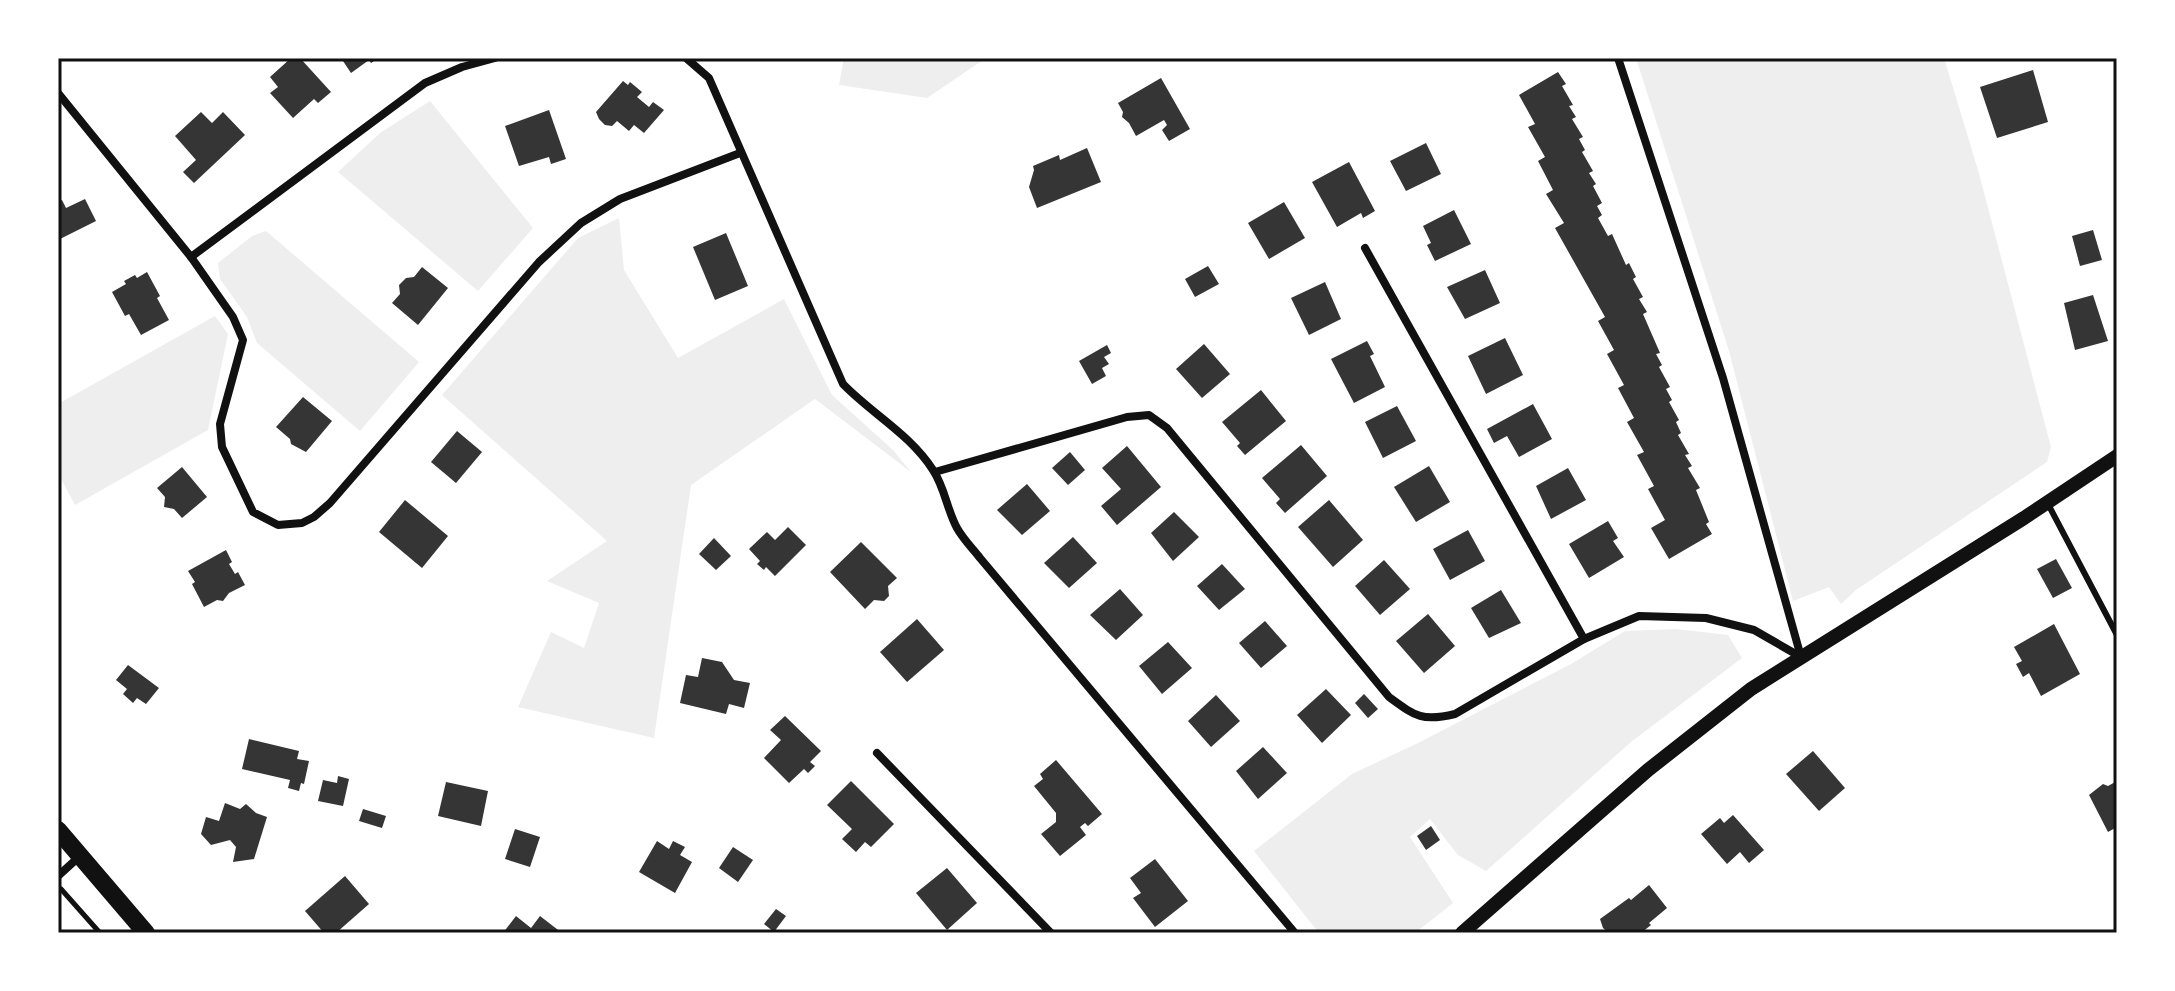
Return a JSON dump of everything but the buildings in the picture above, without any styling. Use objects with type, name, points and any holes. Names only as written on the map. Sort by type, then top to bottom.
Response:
[{"type":"main road","points":[[58,830],[146,933]]},
{"type":"street","points":[[191,257],[425,83],[462,67],[495,58]]},
{"type":"street","points":[[686,58],[709,78],[843,384],[861,403],[901,433],[935,472],[958,529],[973,549],[1295,933]]},
{"type":"street","points":[[1618,58],[1723,378],[1801,658]]},
{"type":"street","points":[[58,93],[191,257],[233,317],[243,340],[220,424],[222,447],[253,512],[278,525],[302,523],[330,503],[539,262],[581,223],[620,199],[740,153]]},
{"type":"street","points":[[1365,248],[1584,639]]},
{"type":"street","points":[[935,472],[1127,417],[1149,415],[1167,428],[1389,697],[1415,716],[1433,719],[1455,714],[1584,639],[1639,616],[1706,618],[1754,630],[1801,658]]},
{"type":"street","points":[[1462,933],[1648,770],[1751,689],[2117,456]]},
{"type":"street","points":[[877,753],[1051,933]]},
{"type":"street","points":[[58,876],[80,856]]},
{"type":"lane","points":[[2047,503],[2117,635]]},
{"type":"path","points":[[58,886],[100,933]]},
{"type":"shaded area","points":[[844,58],[986,58],[927,98],[839,85]]},
{"type":"shaded area","points":[[1636,58],[1944,58],[1978,170],[2051,447],[2047,462],[1856,590],[1841,604],[1829,587],[1793,601],[1729,351]]},
{"type":"shaded area","points":[[430,101],[533,228],[478,291],[338,172],[380,133]]},
{"type":"shaded area","points":[[619,218],[624,270],[678,358],[784,299],[832,395],[893,450],[911,472],[815,399],[691,485],[654,738],[518,707],[551,632],[584,648],[599,603],[547,581],[607,541],[442,395],[578,238]]},
{"type":"shaded area","points":[[266,231],[419,362],[360,431],[257,343],[247,317],[220,279],[218,263],[252,236]]},
{"type":"shaded area","points":[[215,316],[228,334],[208,430],[75,505],[58,473],[58,404]]},
{"type":"shaded area","points":[[1676,629],[1728,635],[1742,658],[1631,742],[1486,871],[1458,855],[1430,819],[1410,837],[1453,903],[1415,933],[1319,933],[1254,851],[1352,774],[1571,664],[1625,631]]}]
